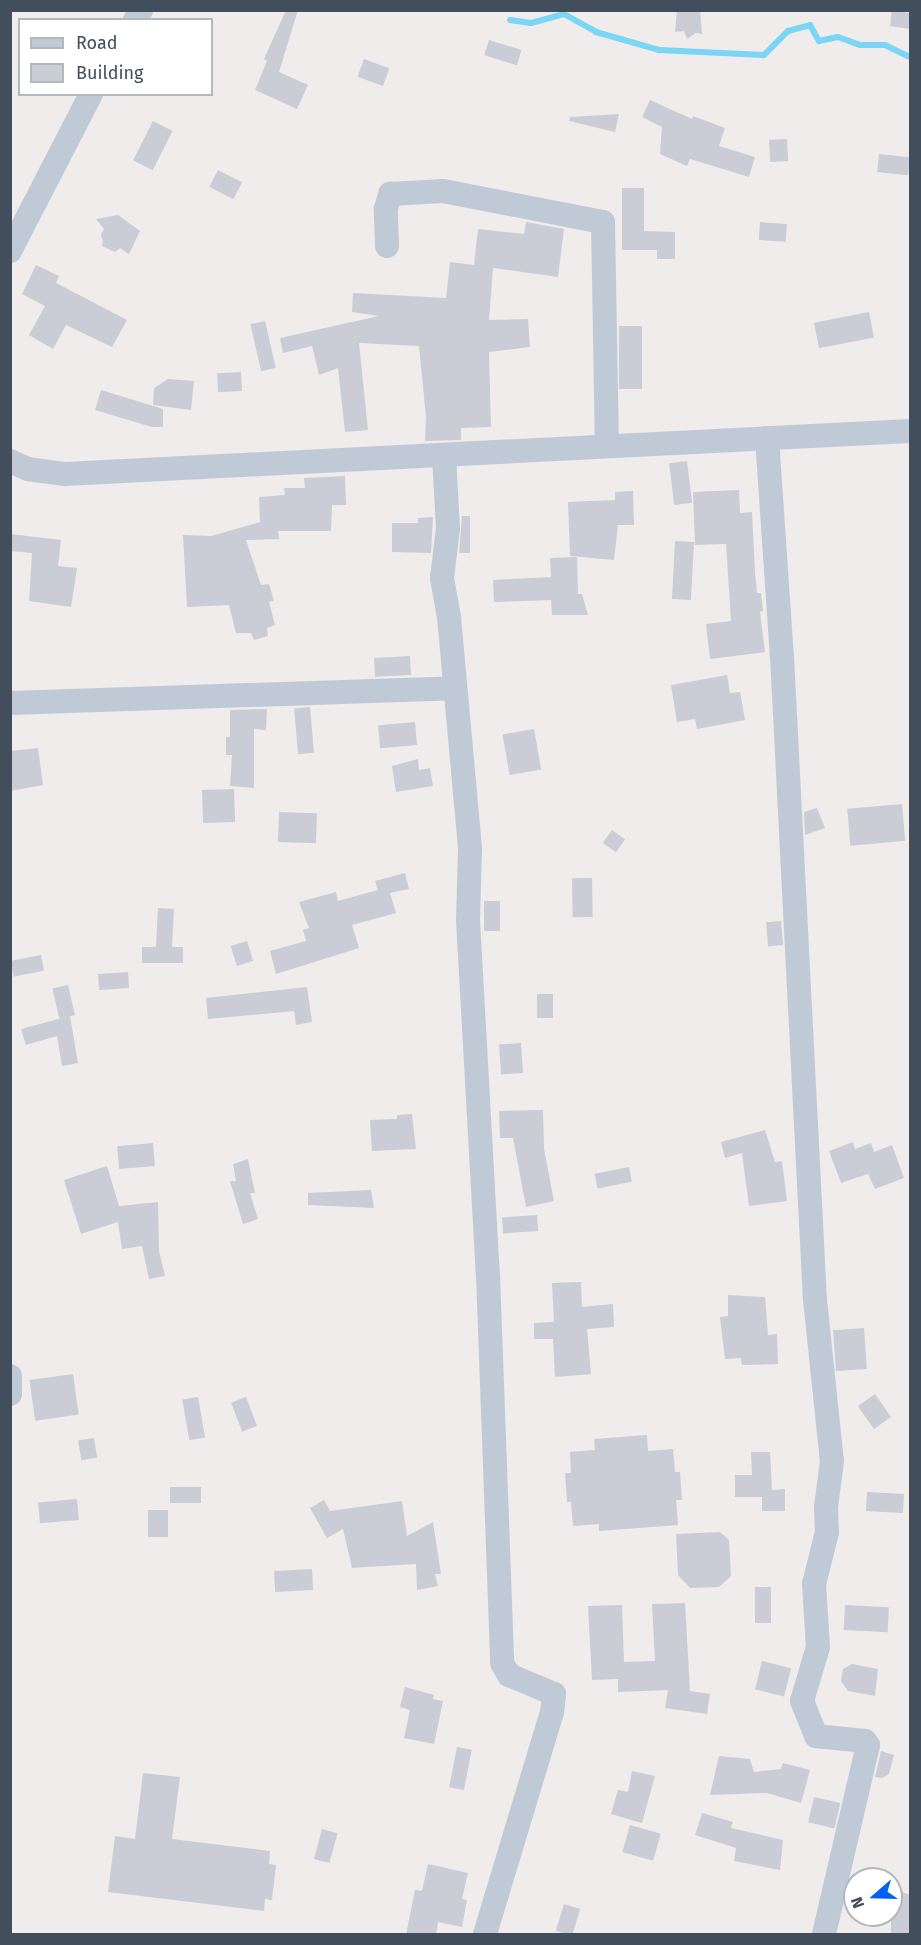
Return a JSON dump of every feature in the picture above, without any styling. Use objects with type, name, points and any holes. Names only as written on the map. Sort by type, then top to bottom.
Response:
[{"type":"street","points":[[10,251],[91,96]]},
{"type":"street","points":[[387,246],[386,209],[390,195],[443,191],[603,222],[608,446]]},
{"type":"street","points":[[16,468],[65,474],[910,431]]},
{"type":"street","points":[[767,438],[781,645],[815,1300],[832,1461],[826,1507],[827,1532],[814,1584],[818,1647],[802,1701],[816,1736],[865,1741],[868,1745],[824,1935]]},
{"type":"street","points":[[444,454],[448,528],[442,578],[449,617],[470,849],[468,920],[488,1275],[502,1663],[509,1675],[554,1694],[552,1712],[485,1935]]},
{"type":"street","points":[[10,703],[455,688]]},
{"type":"street","points":[[10,1376],[10,1394]]},
{"type":"building","points":[[286,10],[298,10],[279,72],[308,85],[297,109],[255,90],[267,61],[264,59]]},
{"type":"building","points":[[677,10],[700,10],[702,34],[696,33],[687,39],[684,31],[675,32]]},
{"type":"building","points":[[892,10],[910,13],[910,29],[890,26]]},
{"type":"building","points":[[489,40],[522,50],[517,65],[484,55]]},
{"type":"building","points":[[364,59],[389,68],[383,86],[358,77]]},
{"type":"building","points":[[650,100],[692,119],[693,116],[725,128],[719,146],[755,157],[749,177],[690,159],[687,166],[660,154],[662,127],[642,117]]},
{"type":"building","points":[[619,114],[615,132],[569,121],[570,117]]},
{"type":"building","points":[[153,121],[173,131],[153,170],[133,160]]},
{"type":"building","points":[[787,139],[788,161],[770,162],[769,140]]},
{"type":"building","points":[[879,154],[910,157],[908,175],[877,172]]},
{"type":"building","points":[[218,170],[242,182],[233,199],[209,187]]},
{"type":"building","points":[[622,188],[644,188],[644,231],[675,232],[675,259],[657,259],[657,250],[622,250]]},
{"type":"building","points":[[118,215],[140,231],[129,254],[120,248],[115,252],[102,246],[101,235],[104,229],[96,219]]},
{"type":"building","points":[[526,222],[564,229],[558,277],[493,268],[489,320],[528,319],[530,347],[489,352],[491,427],[461,428],[461,440],[425,441],[426,417],[419,346],[359,343],[368,430],[345,432],[338,368],[319,375],[312,346],[283,353],[280,338],[379,316],[352,312],[353,293],[446,298],[450,262],[474,265],[478,229],[524,234]]},
{"type":"building","points":[[760,222],[787,224],[786,242],[759,240]]},
{"type":"building","points":[[36,265],[59,276],[56,283],[127,320],[112,347],[66,325],[53,349],[29,335],[45,306],[22,294]]},
{"type":"building","points":[[869,312],[874,338],[819,348],[814,323]]},
{"type":"building","points":[[265,321],[276,368],[261,371],[250,324]]},
{"type":"building","points":[[619,326],[642,326],[642,389],[619,389]]},
{"type":"building","points":[[241,372],[242,391],[218,392],[217,373]]},
{"type":"building","points":[[168,379],[194,381],[191,410],[153,405],[154,388]]},
{"type":"building","points":[[101,390],[163,409],[163,427],[152,427],[95,410]]},
{"type":"building","points":[[687,461],[692,503],[674,505],[669,463]]},
{"type":"building","points":[[345,476],[346,505],[332,505],[331,531],[278,531],[279,539],[246,540],[261,585],[269,584],[274,601],[269,602],[275,625],[267,628],[268,636],[254,640],[251,633],[236,633],[229,605],[187,607],[183,535],[211,536],[260,522],[259,497],[285,495],[284,488],[305,488],[304,478]]},
{"type":"building","points":[[739,490],[740,513],[752,512],[755,572],[757,593],[761,593],[763,611],[760,612],[765,652],[710,659],[706,624],[731,621],[726,544],[695,545],[693,492]]},
{"type":"building","points":[[633,491],[634,525],[618,525],[614,560],[570,556],[568,502],[615,500],[615,492]]},
{"type":"building","points":[[462,516],[470,516],[470,553],[459,553]]},
{"type":"building","points":[[433,517],[431,553],[392,552],[392,523],[418,523],[418,518]]},
{"type":"building","points":[[10,534],[61,540],[58,566],[77,568],[71,607],[29,601],[32,553],[10,551]]},
{"type":"building","points":[[675,541],[694,542],[691,600],[672,599]]},
{"type":"building","points":[[577,557],[578,594],[582,594],[588,615],[552,615],[551,600],[494,602],[493,580],[551,577],[550,558]]},
{"type":"building","points":[[410,656],[411,675],[375,677],[374,658]]},
{"type":"building","points":[[727,675],[730,693],[740,692],[745,720],[697,729],[695,719],[677,722],[671,685]]},
{"type":"building","points":[[310,707],[314,753],[298,754],[294,708]]},
{"type":"building","points":[[267,709],[266,730],[254,729],[254,788],[230,786],[232,755],[226,755],[226,737],[230,737],[230,710]]},
{"type":"building","points":[[415,722],[417,745],[380,748],[378,725]]},
{"type":"building","points":[[534,729],[541,769],[510,775],[502,735]]},
{"type":"building","points":[[38,748],[43,785],[10,791],[10,751]]},
{"type":"building","points":[[418,759],[419,770],[430,768],[433,786],[396,792],[392,766]]},
{"type":"building","points":[[234,789],[235,822],[203,823],[202,790]]},
{"type":"building","points":[[902,804],[905,841],[850,846],[847,809]]},
{"type":"building","points":[[817,808],[825,828],[805,835],[804,812]]},
{"type":"building","points":[[279,812],[317,813],[316,843],[278,842]]},
{"type":"building","points":[[612,830],[625,839],[616,852],[603,843]]},
{"type":"building","points":[[405,873],[409,889],[390,893],[396,913],[352,925],[359,948],[276,974],[270,951],[306,941],[303,930],[309,928],[299,902],[336,892],[338,901],[378,890],[375,881]]},
{"type":"building","points":[[572,878],[592,878],[593,917],[573,917]]},
{"type":"building","points":[[484,901],[500,901],[500,931],[484,931]]},
{"type":"building","points":[[158,908],[174,909],[172,947],[183,947],[183,963],[142,963],[142,947],[156,947]]},
{"type":"building","points":[[781,921],[783,945],[768,946],[766,922]]},
{"type":"building","points":[[247,941],[253,961],[237,966],[231,946]]},
{"type":"building","points":[[41,955],[44,971],[14,977],[11,961]]},
{"type":"building","points":[[128,972],[129,988],[99,990],[98,974]]},
{"type":"building","points":[[68,985],[75,1015],[59,1019],[52,989]]},
{"type":"building","points":[[307,987],[312,1022],[296,1025],[294,1011],[208,1019],[206,998]]},
{"type":"building","points":[[537,994],[553,994],[553,1018],[537,1018]]},
{"type":"building","points":[[70,1016],[78,1063],[62,1066],[57,1036],[26,1045],[21,1029]]},
{"type":"building","points":[[521,1043],[523,1073],[501,1074],[499,1045]]},
{"type":"building","points":[[543,1110],[544,1149],[554,1201],[526,1207],[513,1138],[500,1138],[499,1111]]},
{"type":"building","points":[[412,1114],[416,1149],[372,1151],[370,1120],[397,1119],[397,1115]]},
{"type":"building","points":[[765,1130],[775,1162],[782,1161],[787,1201],[749,1206],[742,1153],[725,1158],[721,1142]]},
{"type":"building","points":[[853,1142],[855,1149],[871,1143],[874,1152],[892,1145],[904,1178],[875,1189],[868,1174],[841,1183],[829,1151]]},
{"type":"building","points":[[153,1143],[155,1166],[119,1169],[117,1146]]},
{"type":"building","points":[[248,1159],[255,1193],[250,1193],[258,1219],[243,1224],[230,1181],[236,1181],[233,1164]]},
{"type":"building","points":[[107,1166],[119,1206],[158,1202],[159,1251],[165,1276],[149,1279],[142,1246],[122,1249],[118,1222],[81,1234],[64,1180]]},
{"type":"building","points":[[629,1167],[632,1182],[598,1188],[595,1174]]},
{"type":"building","points":[[371,1190],[374,1208],[308,1205],[308,1193]]},
{"type":"building","points":[[537,1215],[538,1231],[503,1233],[502,1217]]},
{"type":"building","points":[[581,1282],[582,1307],[613,1304],[614,1327],[587,1329],[591,1374],[555,1377],[553,1339],[534,1339],[534,1323],[554,1322],[552,1283]]},
{"type":"building","points":[[728,1295],[765,1297],[768,1335],[777,1334],[778,1364],[742,1365],[741,1358],[725,1359],[720,1317],[728,1316]]},
{"type":"building","points":[[864,1328],[867,1369],[836,1371],[833,1330]]},
{"type":"building","points":[[73,1374],[79,1415],[35,1421],[29,1380]]},
{"type":"building","points":[[875,1394],[891,1417],[874,1429],[858,1406]]},
{"type":"building","points":[[198,1397],[205,1437],[189,1440],[182,1400]]},
{"type":"building","points":[[246,1397],[257,1426],[242,1432],[231,1403]]},
{"type":"building","points":[[647,1435],[648,1451],[673,1449],[675,1472],[680,1472],[682,1500],[676,1500],[678,1525],[599,1531],[599,1524],[573,1526],[571,1502],[567,1502],[565,1473],[571,1473],[570,1452],[595,1450],[594,1439]]},
{"type":"building","points":[[94,1438],[97,1458],[81,1460],[78,1441]]},
{"type":"building","points":[[751,1452],[770,1452],[772,1490],[785,1489],[785,1511],[762,1511],[762,1497],[735,1497],[735,1475],[752,1475]]},
{"type":"building","points":[[170,1487],[201,1487],[201,1503],[170,1503]]},
{"type":"building","points":[[867,1492],[904,1494],[903,1513],[866,1511]]},
{"type":"building","points":[[77,1499],[79,1520],[40,1523],[38,1502]]},
{"type":"building","points":[[324,1500],[330,1511],[402,1501],[407,1536],[433,1522],[441,1574],[435,1574],[438,1586],[417,1590],[416,1564],[352,1568],[343,1529],[327,1538],[310,1508]]},
{"type":"building","points":[[148,1510],[168,1510],[168,1537],[148,1537]]},
{"type":"building","points":[[720,1532],[729,1540],[731,1576],[719,1587],[690,1588],[678,1575],[676,1534]]},
{"type":"building","points":[[312,1569],[313,1590],[275,1592],[274,1571]]},
{"type":"building","points":[[755,1587],[771,1587],[771,1623],[755,1623]]},
{"type":"building","points":[[685,1603],[690,1691],[710,1694],[707,1714],[665,1708],[668,1690],[618,1692],[618,1679],[592,1680],[588,1606],[622,1605],[624,1662],[655,1661],[652,1604]]},
{"type":"building","points":[[845,1605],[889,1607],[888,1632],[844,1630]]},
{"type":"building","points":[[762,1661],[791,1668],[784,1696],[755,1689]]},
{"type":"building","points":[[852,1664],[878,1669],[875,1696],[848,1691],[841,1681],[843,1669]]},
{"type":"building","points":[[405,1687],[434,1695],[433,1699],[443,1701],[434,1744],[404,1738],[410,1710],[400,1707]]},
{"type":"building","points":[[457,1747],[472,1750],[464,1790],[449,1787]]},
{"type":"building","points":[[881,1751],[894,1755],[889,1774],[882,1778],[875,1777]]},
{"type":"building","points":[[719,1756],[750,1759],[754,1772],[781,1769],[783,1763],[810,1770],[801,1803],[767,1793],[710,1795]]},
{"type":"building","points":[[632,1771],[655,1776],[642,1823],[611,1814],[618,1790],[628,1792]]},
{"type":"building","points":[[143,1773],[180,1777],[172,1839],[270,1851],[269,1864],[276,1865],[272,1900],[265,1899],[264,1911],[108,1892],[115,1836],[135,1839]]},
{"type":"building","points":[[814,1797],[840,1803],[834,1828],[808,1822]]},
{"type":"building","points":[[702,1813],[733,1822],[731,1828],[783,1840],[780,1870],[734,1861],[736,1848],[695,1835]]},
{"type":"building","points":[[630,1825],[661,1834],[653,1861],[622,1852]]},
{"type":"building","points":[[322,1829],[337,1833],[329,1863],[314,1859]]},
{"type":"building","points":[[428,1864],[468,1873],[462,1899],[467,1900],[462,1927],[438,1922],[436,1935],[406,1935],[415,1890],[422,1891]]},
{"type":"building","points":[[903,1892],[910,1895],[910,1935],[891,1935],[891,1927],[903,1927]]},
{"type":"building","points":[[564,1904],[580,1909],[573,1934],[556,1931]]},
{"type":"waterway","points":[[510,20],[531,23],[564,14],[596,32],[659,50],[764,55],[788,31],[810,25],[819,41],[838,37],[860,45],[885,45],[910,57]]}]
